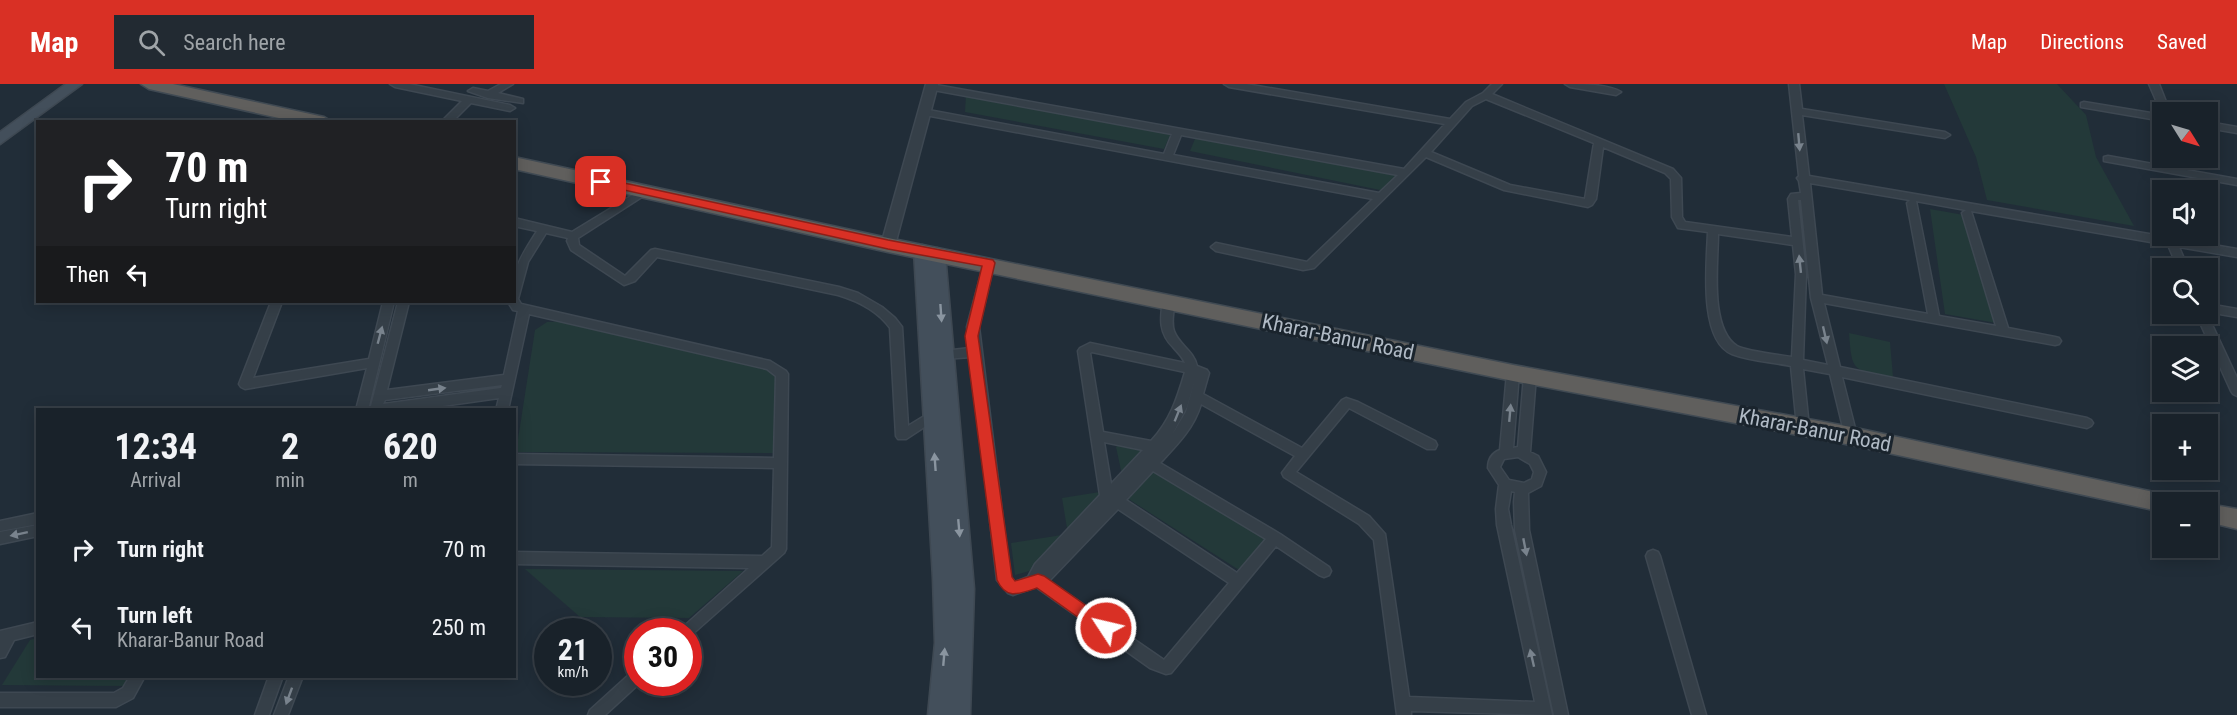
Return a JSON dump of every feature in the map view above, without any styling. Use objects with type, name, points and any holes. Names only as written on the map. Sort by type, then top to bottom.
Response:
[{"type":"highway","points":[[148,84],[315,120]]},
{"type":"highway","name":"Kharar-Banur Road","points":[[516,163],[888,245],[989,263],[1522,374],[1851,436],[2152,501]]},
{"type":"highway","points":[[2218,515],[2237,519]]},
{"type":"main road","points":[[0,139],[75,84]]},
{"type":"main road","points":[[42,120],[90,84]]},
{"type":"main road","points":[[0,151],[36,124]]},
{"type":"main road","points":[[929,253],[931,417],[943,578],[945,643],[939,715]]},
{"type":"main road","points":[[929,253],[944,355],[964,589],[959,715]]},
{"type":"street","points":[[395,84],[510,108]]},
{"type":"street","points":[[434,84],[520,101]]},
{"type":"street","points":[[480,101],[508,84]]},
{"type":"street","points":[[1229,84],[1256,85],[1454,120]]},
{"type":"street","points":[[1216,247],[1307,266],[1406,173],[1469,104],[1486,95],[1497,84]]},
{"type":"street","points":[[1570,84],[1616,92]]},
{"type":"street","points":[[1794,84],[1816,298],[1851,436]]},
{"type":"street","points":[[2154,84],[2161,102]]},
{"type":"street","points":[[888,245],[932,85],[1406,173]]},
{"type":"street","points":[[1486,95],[1669,171],[1676,178],[1678,221],[1687,227],[1797,242]]},
{"type":"street","points":[[448,120],[469,99]]},
{"type":"street","points":[[2084,105],[2152,116]]},
{"type":"street","points":[[1796,111],[1945,135]]},
{"type":"street","points":[[923,112],[1380,197]]},
{"type":"street","points":[[2218,127],[2237,130]]},
{"type":"street","points":[[1167,158],[1178,131]]},
{"type":"street","points":[[1425,153],[1517,191],[1588,203],[1591,199],[1599,142]]},
{"type":"street","points":[[2108,159],[2237,182]]},
{"type":"street","points":[[1803,187],[2152,242]]},
{"type":"street","points":[[1803,187],[1793,199],[1801,274],[1797,365],[1803,428]]},
{"type":"street","points":[[1803,187],[2152,243]]},
{"type":"street","points":[[644,191],[574,236],[572,242],[575,247],[624,280],[631,278],[650,255],[658,253],[839,291],[858,298],[890,319],[896,327],[902,436],[931,417]]},
{"type":"street","points":[[1912,203],[1934,318]]},
{"type":"street","points":[[1967,213],[2003,331]]},
{"type":"street","points":[[516,222],[574,236]]},
{"type":"street","points":[[516,288],[523,262],[544,228]]},
{"type":"street","points":[[1713,230],[1712,309],[1728,346],[1741,352],[1797,365],[2087,423]]},
{"type":"street","points":[[2174,246],[2237,253]]},
{"type":"street","points":[[2174,246],[2237,260]]},
{"type":"street","points":[[2174,246],[2179,258]]},
{"type":"street","points":[[989,263],[973,327],[1004,580],[1013,589],[1047,576],[1112,499],[1147,461],[1185,428],[1203,373],[1094,348],[1086,349],[1083,355],[1097,436],[1112,499],[1239,582]]},
{"type":"street","points":[[1816,298],[2055,341]]},
{"type":"street","points":[[1147,461],[1154,447],[1174,423],[1192,369],[1191,362],[1167,331],[1165,319],[1169,301]]},
{"type":"street","points":[[276,303],[245,384],[372,363]]},
{"type":"street","points":[[362,408],[389,303]]},
{"type":"street","points":[[376,408],[403,303]]},
{"type":"street","points":[[502,408],[519,305],[776,367],[782,374],[779,549],[702,618]]},
{"type":"street","points":[[2218,310],[2237,313]]},
{"type":"street","points":[[2206,324],[2237,391]]},
{"type":"street","points":[[944,355],[976,352]]},
{"type":"street","points":[[1506,453],[1522,374]]},
{"type":"street","points":[[1522,374],[1524,454]]},
{"type":"street","points":[[379,396],[507,386]]},
{"type":"street","points":[[387,408],[507,386]]},
{"type":"street","points":[[1197,396],[1302,454]]},
{"type":"street","points":[[1431,445],[1346,403],[1289,469],[1290,476],[1364,520],[1380,538],[1404,710],[1545,712],[1504,525],[1502,508],[1505,484]]},
{"type":"street","points":[[1097,436],[1154,447]]},
{"type":"street","points":[[1506,453],[1524,454],[1533,460],[1540,472],[1538,483],[1522,489],[1505,484],[1494,468],[1494,462],[1506,453]]},
{"type":"street","points":[[516,459],[779,463]]},
{"type":"street","points":[[1147,461],[1275,538],[1324,571]]},
{"type":"street","points":[[1522,489],[1520,502],[1522,530],[1561,715]]},
{"type":"street","points":[[0,526],[36,518]]},
{"type":"street","points":[[0,538],[36,530]]},
{"type":"street","points":[[1035,581],[1155,663],[1166,668],[1275,538]]},
{"type":"street","points":[[1653,556],[1699,715]]},
{"type":"street","points":[[516,558],[763,562]]},
{"type":"street","points":[[0,652],[5,635],[36,628]]},
{"type":"street","points":[[0,700],[116,700],[128,693],[137,678]]},
{"type":"street","points":[[262,715],[275,678]]},
{"type":"street","points":[[282,715],[295,678]]},
{"type":"street","points":[[595,715],[624,689]]},
{"type":"green space","points":[[1944,84],[2057,84],[2086,115],[2096,157],[2134,226],[1987,200],[1976,157]]},
{"type":"green space","points":[[966,94],[1172,131],[1164,149],[965,112]]},
{"type":"green space","points":[[1197,134],[1402,175],[1385,191],[1190,151]]},
{"type":"green space","points":[[1930,209],[1964,215],[2002,324],[1945,314]]},
{"type":"green space","points":[[569,321],[783,374],[776,453],[516,452],[535,330],[547,322]]},
{"type":"green space","points":[[1849,333],[1890,342],[1893,377],[1870,373],[1858,368],[1852,356]]},
{"type":"green space","points":[[1120,443],[1146,448],[1122,475],[1116,447]]},
{"type":"green space","points":[[1153,470],[1265,539],[1239,570],[1127,498]]},
{"type":"green space","points":[[1106,491],[1068,534],[1062,498]]},
{"type":"green space","points":[[1068,534],[1033,570],[1015,575],[1011,543]]},
{"type":"green space","points":[[525,569],[743,571],[689,618],[580,617]]},
{"type":"green space","points":[[36,638],[36,678],[130,678],[126,686],[2,685],[30,640]]},
{"type":"route","points":[[601,182],[888,245],[989,263],[972,336],[976,352],[1004,580],[1013,589],[1038,581],[1106,628]]}]
